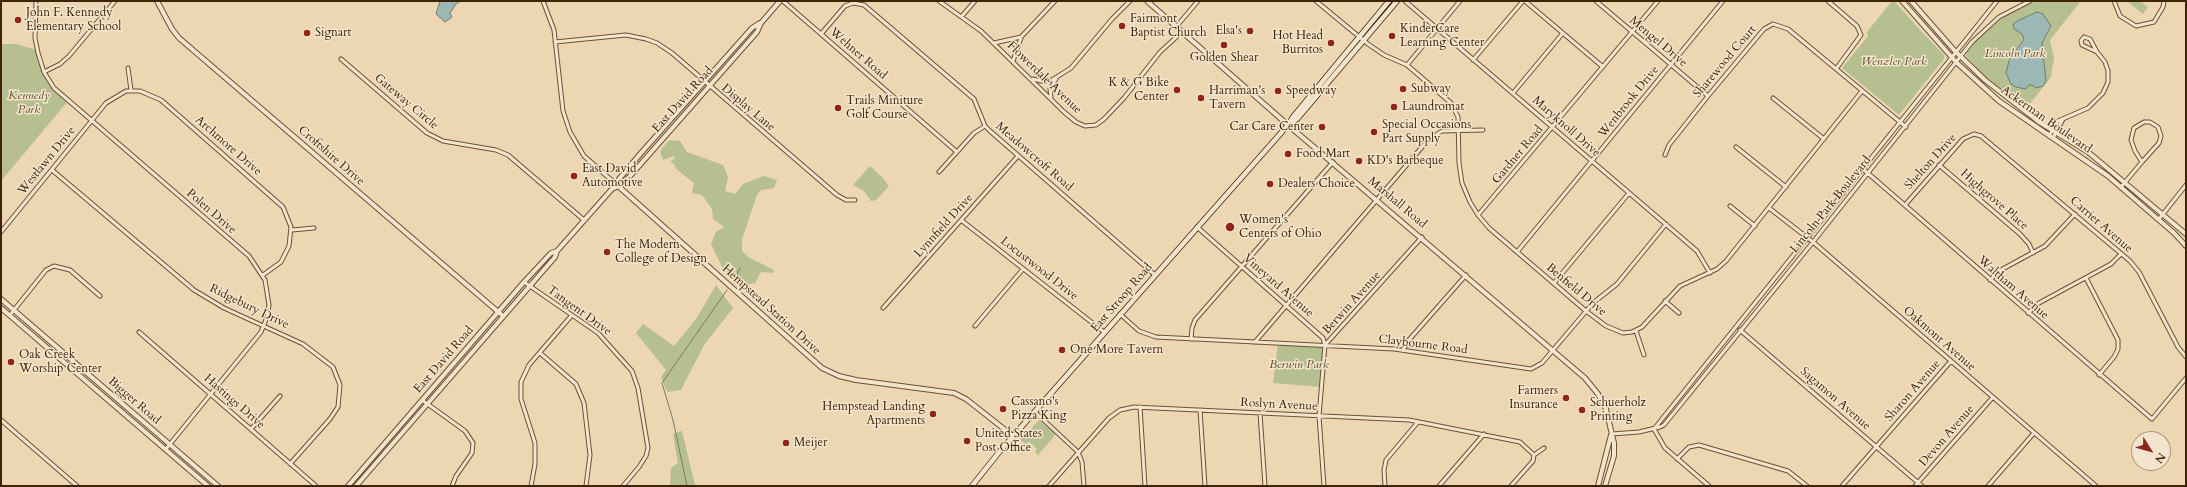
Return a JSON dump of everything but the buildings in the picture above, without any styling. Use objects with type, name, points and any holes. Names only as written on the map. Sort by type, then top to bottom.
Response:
[{"type":"main road","name":"East Stroop Road","points":[[1288,125],[1292,117],[1389,1]]},
{"type":"main road","name":"East Stroop Road","points":[[972,486],[1013,436],[1104,332],[1288,125],[1297,119],[1397,1]]},
{"type":"street","name":"Polen Drive","points":[[36,1],[35,40],[44,72],[60,94],[249,256],[263,275],[267,287],[268,305],[264,326],[166,449]]},
{"type":"street","points":[[44,72],[60,64],[69,56],[114,1]]},
{"type":"street","name":"Croftshire Drive","points":[[157,1],[172,29],[179,38],[503,316]]},
{"type":"street","name":"Hempstead Station Drive","points":[[542,1],[552,21],[562,111],[570,132],[584,156],[822,368],[839,376],[856,380],[954,393],[966,399],[1013,436]]},
{"type":"street","name":"East David Road","points":[[356,486],[555,257],[557,251],[617,185],[619,179],[704,82],[752,28],[761,23],[782,1]]},
{"type":"street","name":"Wehner Road","points":[[782,1],[957,152]]},
{"type":"street","name":"Flowerdale Avenue","points":[[939,1],[962,16],[994,43],[1076,122],[1085,126],[1096,125],[1115,109],[1160,52],[1182,32]]},
{"type":"street","points":[[962,16],[975,1]]},
{"type":"street","points":[[1012,61],[1021,37],[1055,1]]},
{"type":"street","points":[[1052,98],[1050,89],[1056,79],[1078,61],[1112,19],[1130,1]]},
{"type":"street","name":"Marshall Road","points":[[1147,1],[1288,125],[1422,237],[1585,378],[1598,394],[1609,418],[1614,443],[1614,456],[1605,486]]},
{"type":"street","points":[[1176,27],[1198,1]]},
{"type":"street","name":"Benfield Drive","points":[[1316,1],[1364,41],[1384,55],[1407,65],[1451,103],[1458,117],[1459,163],[1462,183],[1470,202],[1478,215],[1517,252],[1603,324],[1618,332],[1627,333],[1636,331]]},
{"type":"street","points":[[1321,5],[1324,1]]},
{"type":"street","name":"Maryknoll Drive","points":[[1405,1],[1697,251],[1710,273]]},
{"type":"street","points":[[1407,65],[1460,1]]},
{"type":"street","points":[[1473,60],[1524,1],[1603,67]]},
{"type":"street","name":"Mengel Drive","points":[[1596,1],[1708,96]]},
{"type":"street","name":"Gardner Road","points":[[1478,215],[1658,1]]},
{"type":"street","name":"Wenbrook Drive","points":[[1517,252],[1723,1]]},
{"type":"street","points":[[1828,1],[1857,26],[1861,35],[1836,69]]},
{"type":"street","name":"Ackerman Boulevard","points":[[1902,1],[1956,62],[1999,101],[2098,168],[2159,220],[2186,246]]},
{"type":"street","name":"Ackerman Boulevard","points":[[1911,1],[1956,52],[2000,93],[2054,131],[2088,152],[2164,214],[2186,234]]},
{"type":"street","name":"Lincoln Park Boulevard","points":[[1654,429],[1997,1]]},
{"type":"street","name":"Lincoln Park Boulevard","points":[[1612,434],[1654,429],[1660,427],[1670,418],[1906,127],[1956,62],[1988,26],[2009,11],[2030,1]]},
{"type":"street","points":[[2114,1],[2120,16],[2136,26],[2154,22],[2163,7],[2164,1]]},
{"type":"street","name":"Meadowcroft Road","points":[[820,34],[845,6],[853,3],[864,5],[970,96],[979,109],[985,126],[1155,275]]},
{"type":"street","name":"East David Road","points":[[617,185],[623,184],[757,32],[761,23]]},
{"type":"street","name":"Sharewood Court","points":[[1665,155],[1669,145],[1708,96],[1764,29],[1773,24],[1788,28],[1906,127]]},
{"type":"street","points":[[1513,93],[1563,33]]},
{"type":"street","name":"Display Lane","points":[[555,42],[614,35],[646,39],[668,50],[837,195],[846,200],[855,200]]},
{"type":"street","points":[[2051,137],[2063,119],[2088,108],[2100,98],[2106,87],[2109,77],[2107,68],[2090,39],[2086,36],[2082,38],[2081,43],[2083,46],[2097,52]]},
{"type":"street","points":[[994,43],[1021,37]]},
{"type":"street","name":"Gateway Circle","points":[[341,59],[427,133],[446,142],[496,150],[508,155],[584,220]]},
{"type":"street","points":[[92,120],[110,99],[131,90],[128,68]]},
{"type":"street","points":[[1030,77],[1041,81],[1056,79]]},
{"type":"street","name":"Archmore Drive","points":[[131,90],[147,93],[157,98],[256,182],[283,207],[292,230]]},
{"type":"street","points":[[1644,355],[1636,331],[1646,324],[1665,301],[1685,282],[1710,273],[1726,261],[1862,91]]},
{"type":"street","points":[[1773,98],[1824,139]]},
{"type":"street","name":"Westlawn Drive","points":[[1,232],[92,120]]},
{"type":"street","points":[[2121,187],[2159,143],[2161,136],[2158,127],[2147,122],[2137,124],[2131,134],[2132,147],[2142,162]]},
{"type":"street","points":[[939,172],[977,130],[985,126]]},
{"type":"street","points":[[1255,342],[1433,135],[1442,131],[1483,130]]},
{"type":"street","name":"Shelton Drive","points":[[1905,205],[1963,139],[1974,134]]},
{"type":"street","name":"Carrier Avenue","points":[[1974,134],[1984,137],[2121,254],[2139,272],[2178,347],[2186,357]]},
{"type":"street","points":[[1736,147],[1786,187]]},
{"type":"street","name":"Lynnfield Drive","points":[[883,308],[1018,156]]},
{"type":"street","points":[[1191,339],[1192,328],[1196,320],[1333,162]]},
{"type":"street","name":"Highgrove Place","points":[[1939,165],[2020,234],[2029,244],[2033,253]]},
{"type":"street","name":"Waltham Avenue","points":[[1863,169],[2152,419],[2186,378]]},
{"type":"street","name":"Ridgebury Drive","points":[[52,170],[194,290],[224,308],[303,344],[325,359],[336,372],[340,385],[340,396],[336,410],[290,464]]},
{"type":"street","points":[[2159,220],[2186,185]]},
{"type":"street","points":[[1554,283],[1629,193]]},
{"type":"street","points":[[1730,206],[1755,226]]},
{"type":"street","name":"Oakmont Avenue","points":[[1769,208],[1813,242],[2096,486]]},
{"type":"street","points":[[1990,280],[1999,271],[2033,253],[2051,241],[2075,214]]},
{"type":"street","name":"Locustwood Drive","points":[[961,220],[1104,332]]},
{"type":"street","name":"Claybourne Road","points":[[1120,314],[1145,334],[1156,337],[1403,350],[1531,369],[1542,363],[1597,298],[1617,284],[1666,224]]},
{"type":"street","points":[[263,275],[276,266],[284,257],[290,246],[292,230],[314,228]]},
{"type":"street","name":"Vineyard Avenue","points":[[1197,228],[1322,335],[1325,345]]},
{"type":"street","name":"Berwin Avenue","points":[[1324,486],[1320,416],[1325,345],[1422,237]]},
{"type":"street","name":"East David Road","points":[[348,486],[524,282],[551,253],[557,251]]},
{"type":"street","points":[[2028,313],[2038,303],[2111,264],[2121,254]]},
{"type":"street","points":[[10,315],[46,270],[54,266],[62,266],[70,270],[100,296]]},
{"type":"street","points":[[975,326],[1023,268]]},
{"type":"street","points":[[1403,350],[1408,341],[1466,275]]},
{"type":"street","points":[[2086,278],[2118,340],[2118,348],[2114,357],[2099,374]]},
{"type":"street","name":"Tangent Drive","points":[[524,282],[605,339],[628,366],[636,383],[648,448],[646,456],[639,467],[623,486]]},
{"type":"street","name":"Bigger Road","points":[[1,299],[218,486]]},
{"type":"street","points":[[1665,301],[1679,313]]},
{"type":"street","name":"Bigger Road","points":[[1,308],[208,486]]},
{"type":"street","points":[[531,486],[535,464],[535,443],[520,387],[526,370],[572,315]]},
{"type":"street","name":"Sagamon Avenue","points":[[1736,327],[1922,486]]},
{"type":"street","name":"Hastings Drive","points":[[139,332],[316,486]]},
{"type":"street","points":[[540,352],[576,384],[584,403],[590,455],[586,486]]},
{"type":"street","name":"Sharon Avenue","points":[[1842,486],[1951,361]]},
{"type":"street","points":[[251,429],[280,396]]},
{"type":"street","name":"Devon Avenue","points":[[1915,486],[1993,397]]},
{"type":"street","points":[[422,400],[465,430],[473,443],[472,453],[456,476],[452,486]]},
{"type":"street","points":[[1140,407],[1145,486]]},
{"type":"street","name":"Roslyn Avenue","points":[[1049,486],[1078,452],[1115,413],[1126,408],[1140,407],[1418,422],[1520,442],[1534,455]]},
{"type":"street","points":[[1200,410],[1205,486]]},
{"type":"street","points":[[1035,412],[1078,452],[1082,462],[1084,486]]},
{"type":"street","points":[[1260,413],[1265,486]]},
{"type":"street","points":[[1,420],[72,484],[77,486]]},
{"type":"street","points":[[1385,486],[1384,470],[1386,460],[1418,422]]},
{"type":"street","points":[[1654,429],[1665,448],[1709,486]]},
{"type":"street","points":[[1988,486],[2034,433]]},
{"type":"street","points":[[1439,486],[1484,434]]},
{"type":"street","name":"Marshall Road","points":[[1598,486],[1612,434]]},
{"type":"street","points":[[1677,459],[1689,447],[1699,445],[1788,471],[1807,486]]},
{"type":"street","points":[[1511,486],[1533,461],[1534,455],[1544,448]]},
{"type":"green space","name":"Wenzler Park","points":[[1892,1],[1894,1],[1944,55],[1944,59],[1899,115],[1842,68],[1868,36],[1867,32]]},
{"type":"green space","name":"Lincoln Park","points":[[2035,1],[2081,1],[2050,40],[2054,58],[2051,77],[2025,110],[1982,74],[1966,56],[1967,51],[1994,23],[2008,14]]},
{"type":"green space","points":[[2127,1],[2140,1],[2148,7],[2143,14]]},
{"type":"green space","name":"Kennedy Park","points":[[1,44],[16,44],[37,50],[41,64],[50,82],[68,101],[1,181]]},
{"type":"green space","points":[[669,140],[680,141],[687,152],[723,165],[728,177],[725,191],[735,194],[743,184],[764,176],[777,180],[774,188],[761,190],[757,195],[742,239],[742,251],[748,257],[774,270],[773,273],[761,272],[755,283],[741,286],[723,269],[711,244],[716,232],[724,227],[713,219],[712,209],[702,195],[692,193],[694,183],[676,169],[675,165],[670,162],[675,158],[674,156],[663,160],[660,151]]},
{"type":"green space","points":[[870,166],[889,186],[876,200],[871,201],[864,191],[853,185]]},
{"type":"green space","points":[[716,285],[733,308],[704,345],[681,390],[667,392],[661,377],[666,370],[636,333],[643,324],[674,346],[696,319]]},
{"type":"green space","name":"Berwin Park","points":[[1278,343],[1325,345],[1322,387],[1273,383]]},
{"type":"green space","points":[[1039,420],[1056,434],[1038,455],[1035,452],[1037,449],[1029,442],[1026,444],[1020,440]]},
{"type":"green space","points":[[682,431],[695,486],[670,486],[671,468],[678,463],[673,434]]},
{"type":"water","points":[[440,1],[461,1],[456,4],[450,13],[452,17],[445,22],[436,14]]},
{"type":"water","points":[[2037,12],[2043,14],[2051,26],[2042,43],[2046,81],[2043,86],[2036,88],[2032,85],[2029,85],[2026,89],[2016,87],[2011,84],[2006,73],[2009,61],[2024,39],[2022,34],[2014,29],[2013,24]]},
{"type":"waterway","points":[[734,282],[740,268]]},
{"type":"waterway","points":[[687,486],[673,420],[662,383],[727,290]]},
{"type":"place","name":"John F. Kennedy Elementary School","points":[[18,20]]},
{"type":"place","name":"Fairmont Baptist Church","points":[[1122,26]]},
{"type":"place","name":"Elsa's","points":[[1250,31]]},
{"type":"place","name":"Signart","points":[[307,33]]},
{"type":"place","name":"KinderCare Learning Center","points":[[1392,36]]},
{"type":"place","name":"Hot Head Burritos","points":[[1331,43]]},
{"type":"place","name":"Golden Shear","points":[[1224,45]]},
{"type":"place","name":"Subway","points":[[1403,89]]},
{"type":"place","name":"K & G Bike Center","points":[[1177,90]]},
{"type":"place","name":"Speedway","points":[[1278,91]]},
{"type":"place","name":"Harriman's Tavern","points":[[1201,98]]},
{"type":"place","name":"Laundromat","points":[[1394,107]]},
{"type":"place","name":"Trails Miniture Golf Course","points":[[838,108]]},
{"type":"place","name":"Car Care Center","points":[[1322,127]]},
{"type":"place","name":"Special Occasions Part Supply","points":[[1374,132]]},
{"type":"place","name":"Food Mart","points":[[1288,154]]},
{"type":"place","name":"KD's Barbeque","points":[[1359,161]]},
{"type":"place","name":"East David Automotive","points":[[574,176]]},
{"type":"place","name":"Dealers Choice","points":[[1270,184]]},
{"type":"place","name":"Women's Centers of Ohio","points":[[1230,227]]},
{"type":"place","name":"The Modern College of Design","points":[[607,252]]},
{"type":"place","name":"One More Tavern","points":[[1062,350]]},
{"type":"place","name":"Oak Creek Worship Center","points":[[11,362]]},
{"type":"place","name":"Farmers Insurance","points":[[1566,398]]},
{"type":"place","name":"Cassano's Pizza King","points":[[1003,409]]},
{"type":"place","name":"Schuerholz Printing","points":[[1582,410]]},
{"type":"place","name":"Hempstead Landing Apartments","points":[[933,414]]},
{"type":"place","name":"United States Post Office","points":[[967,441]]},
{"type":"place","name":"Meijer","points":[[786,443]]}]
